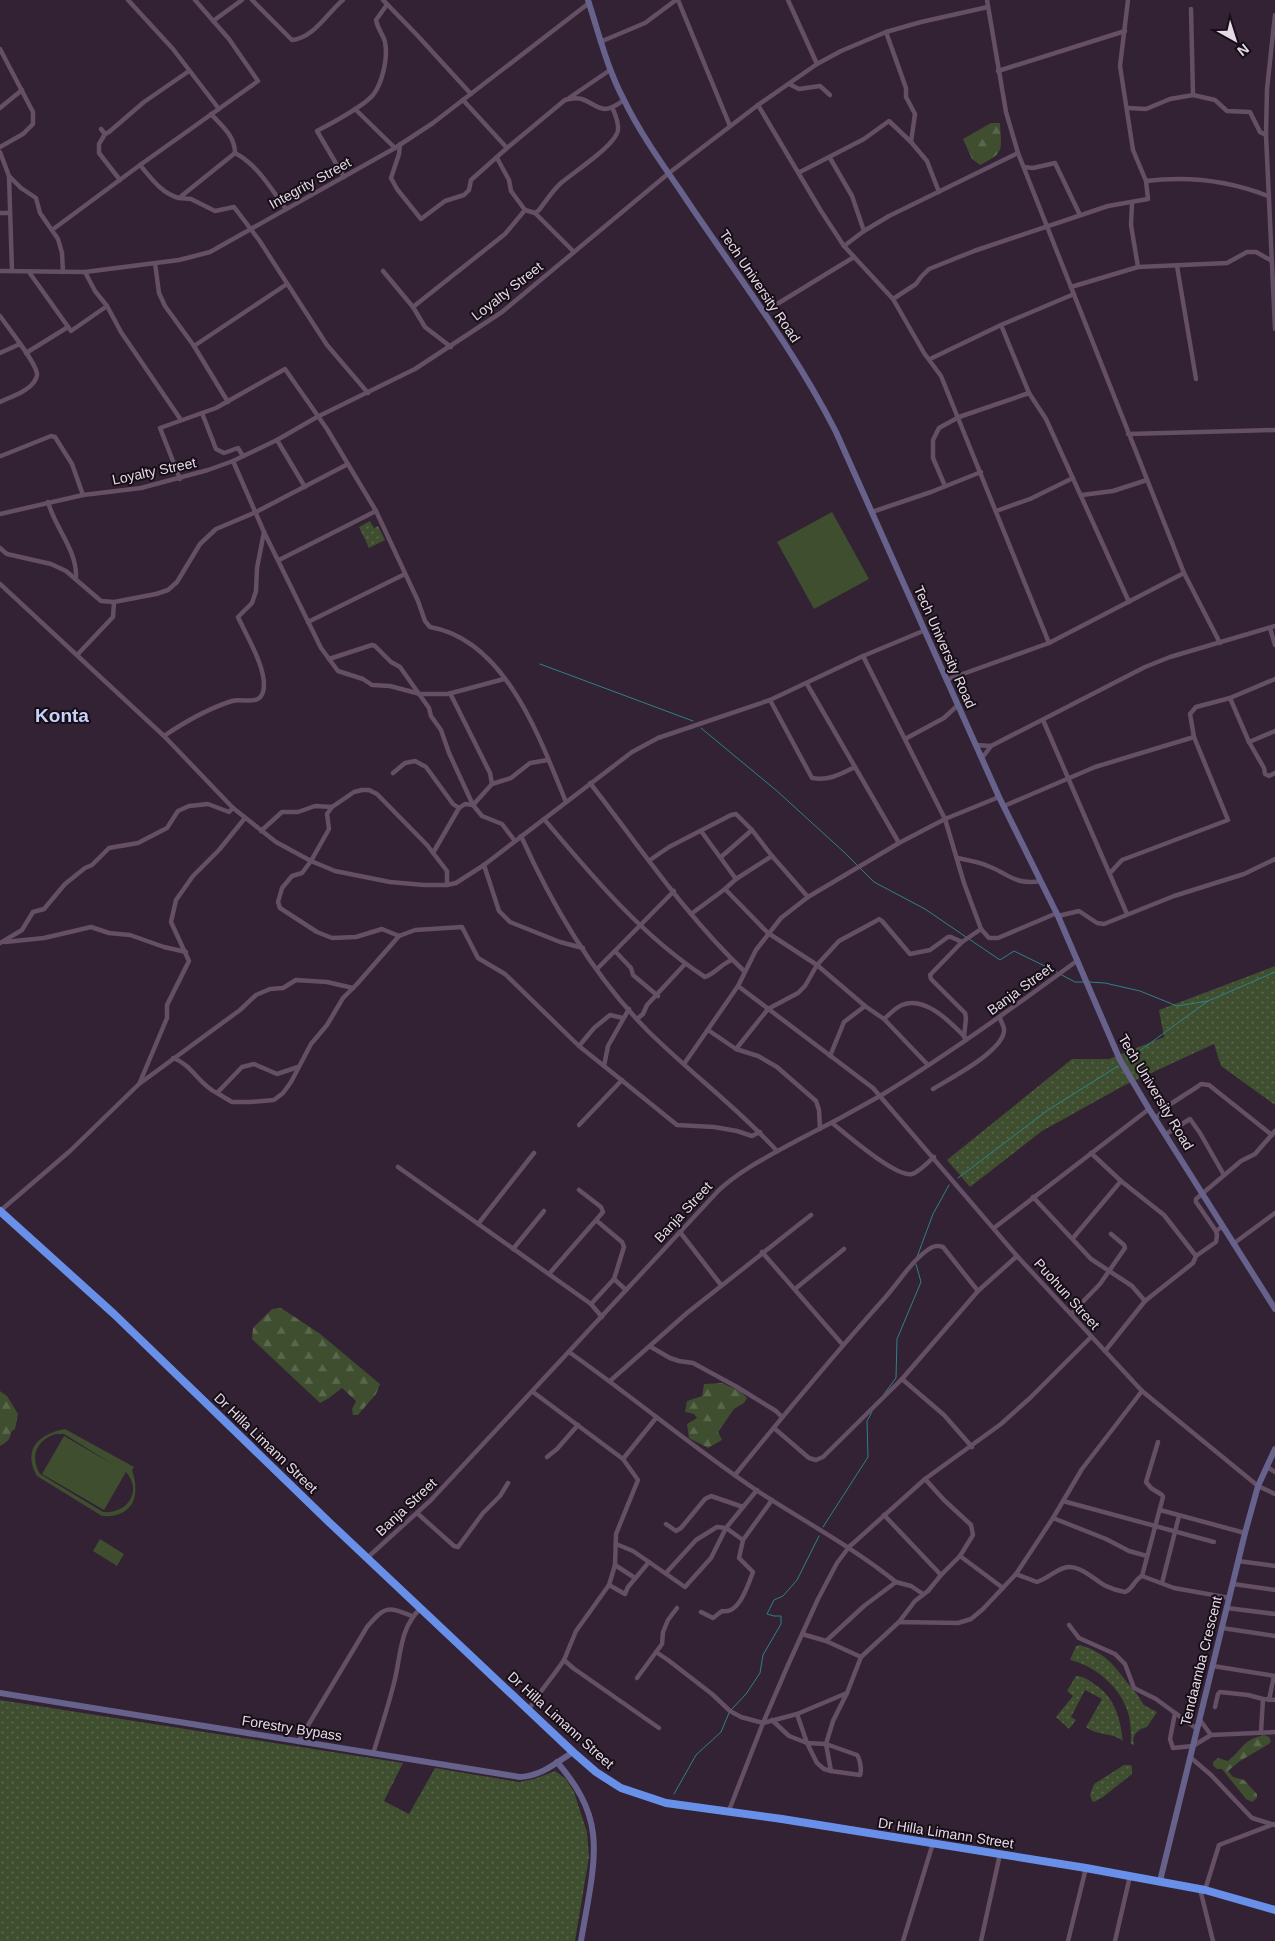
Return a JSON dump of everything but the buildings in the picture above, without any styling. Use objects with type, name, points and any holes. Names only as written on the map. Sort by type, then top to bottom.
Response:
[{"type":"highway","name":"Dr Hilla Limann Street","points":[[0,1211],[114,1314],[367,1558],[573,1752],[596,1772],[621,1788],[666,1803],[782,1819],[1130,1876],[1202,1890],[1275,1910]]},
{"type":"street","points":[[128,0],[173,49],[188,71],[219,108]]},
{"type":"street","points":[[52,230],[219,108],[258,82],[229,39],[195,0]]},
{"type":"street","points":[[213,21],[242,0]]},
{"type":"street","points":[[252,0],[292,40],[298,40],[309,33],[343,0]]},
{"type":"street","points":[[382,0],[417,35],[470,94]]},
{"type":"street","points":[[600,42],[645,23],[677,0],[730,126]]},
{"type":"street","points":[[788,0],[817,64]]},
{"type":"street","points":[[987,0],[1006,112],[1018,153],[1184,573],[1220,643]]},
{"type":"street","points":[[893,299],[916,284],[920,277],[929,269],[974,251],[1108,206],[1148,199],[1146,181],[1133,150],[1120,66],[1128,0]]},
{"type":"street","name":"Tech University Road","points":[[588,1],[610,70],[624,100],[669,173],[764,312],[820,400],[999,797],[1058,914],[1120,1060],[1233,1244],[1274,1306]]},
{"type":"street","name":"Integrity Street","points":[[0,271],[85,272],[196,257],[210,252],[395,148],[463,100],[588,1]]},
{"type":"street","points":[[344,176],[317,131],[373,96],[384,68],[385,40],[377,29],[376,20],[386,6]]},
{"type":"street","name":"Loyalty Street","points":[[0,514],[83,495],[140,488],[180,479],[233,461],[277,440],[317,417],[415,370],[502,312],[669,173],[758,105],[817,64],[841,51],[886,32],[988,7]]},
{"type":"street","points":[[1191,9],[1193,95]]},
{"type":"street","points":[[1275,16],[1267,89],[1266,135],[1275,329]]},
{"type":"street","points":[[998,71],[1125,31]]},
{"type":"street","points":[[886,32],[906,88],[906,97],[915,114],[911,142]]},
{"type":"street","points":[[0,49],[33,112],[33,124],[23,134],[0,147]]},
{"type":"street","points":[[400,144],[399,154],[391,178],[397,190],[422,219],[445,201],[464,195],[468,190],[471,180],[507,148],[565,100],[610,70]]},
{"type":"street","points":[[120,180],[99,153],[99,144],[103,132],[188,71]]},
{"type":"street","points":[[789,84],[799,89],[820,86],[830,95]]},
{"type":"street","points":[[0,108],[22,90]]},
{"type":"street","points":[[1128,108],[1146,109],[1170,99],[1193,95],[1216,100],[1227,110],[1250,112],[1260,132],[1266,135]]},
{"type":"street","points":[[565,100],[575,98],[585,100],[601,108],[612,107],[624,100]]},
{"type":"street","points":[[463,100],[507,148]]},
{"type":"street","points":[[758,105],[844,246],[893,299],[924,353],[941,376],[1049,643]]},
{"type":"street","points":[[535,213],[560,184],[614,140],[618,131],[618,122],[612,107]]},
{"type":"street","points":[[354,109],[395,148]]},
{"type":"street","points":[[211,114],[231,137],[235,146],[235,153]]},
{"type":"street","points":[[800,172],[864,139],[889,121],[911,142],[931,168],[933,181],[939,192]]},
{"type":"street","points":[[0,152],[2,163],[9,176],[21,188],[36,198],[40,213],[58,239],[62,253],[63,272]]},
{"type":"street","points":[[179,198],[235,153]]},
{"type":"street","points":[[235,153],[246,159],[256,169],[286,209]]},
{"type":"street","points":[[844,246],[864,231],[1018,153]]},
{"type":"street","points":[[497,158],[509,180],[511,191],[525,210],[535,213],[574,252]]},
{"type":"street","points":[[830,158],[852,196],[864,231]]},
{"type":"street","points":[[1024,167],[1033,168],[1055,163],[1080,215]]},
{"type":"street","points":[[140,165],[155,183],[170,196],[191,199],[215,211],[234,207],[251,229],[327,345],[368,393]]},
{"type":"street","points":[[9,176],[12,271]]},
{"type":"street","points":[[1146,181],[1167,178],[1211,181],[1247,188],[1268,196]]},
{"type":"street","points":[[1132,203],[1131,225],[1138,268]]},
{"type":"street","points":[[413,307],[505,234],[525,210]]},
{"type":"street","points":[[0,213],[10,213]]},
{"type":"street","points":[[1071,287],[1138,268],[1227,263],[1251,251],[1272,261]]},
{"type":"street","points":[[764,312],[854,258]]},
{"type":"street","points":[[154,263],[159,293],[165,306],[194,346],[228,402]]},
{"type":"street","points":[[1177,266],[1196,379]]},
{"type":"street","points":[[30,272],[71,331],[108,306]]},
{"type":"street","points":[[85,272],[95,291],[108,306],[121,332],[181,420]]},
{"type":"street","points":[[383,272],[413,307],[425,327],[451,347]]},
{"type":"street","points":[[194,346],[287,284]]},
{"type":"street","points":[[930,359],[1001,325],[1074,294]]},
{"type":"street","points":[[0,316],[35,366],[37,375],[33,383],[26,389],[0,402]]},
{"type":"street","points":[[1001,325],[1029,393],[1046,418],[1129,602]]},
{"type":"street","points":[[26,353],[68,327]]},
{"type":"street","points":[[0,353],[20,344]]},
{"type":"street","points":[[180,479],[160,428],[228,402],[285,369],[348,464],[376,511],[418,601],[425,622],[430,627],[440,628],[463,639],[483,652],[524,706],[566,802]]},
{"type":"street","points":[[945,486],[933,458],[933,440],[939,428],[959,417],[1029,393]]},
{"type":"street","points":[[202,413],[216,449],[224,453],[238,448],[244,456]]},
{"type":"street","points":[[1128,434],[1275,430]]},
{"type":"street","points":[[0,456],[51,436],[55,437],[72,464],[83,495]]},
{"type":"street","points":[[277,440],[305,487]]},
{"type":"street","points":[[233,461],[264,532],[321,648],[341,673],[362,679],[372,685],[390,686],[420,694],[450,693],[504,679]]},
{"type":"street","points":[[0,548],[7,554],[51,564],[66,571],[76,577],[95,598],[101,601],[114,602],[156,594],[168,590],[179,579],[200,544],[216,529],[256,512],[348,464]]},
{"type":"street","points":[[872,512],[981,472]]},
{"type":"street","points":[[996,511],[1030,499],[1073,478]]},
{"type":"street","points":[[1082,495],[1113,492],[1146,480]]},
{"type":"street","points":[[48,502],[51,512],[74,557],[76,577]]},
{"type":"street","points":[[279,560],[376,511]]},
{"type":"street","points":[[164,736],[195,716],[233,701],[254,701],[263,692],[262,673],[250,638],[238,617],[252,603],[256,591],[257,568],[264,532]]},
{"type":"street","points":[[946,680],[1049,643],[1184,573]]},
{"type":"street","points":[[308,622],[405,574]]},
{"type":"street","points":[[0,584],[164,736],[220,796],[276,842],[311,861],[335,871],[390,882],[447,885],[456,883],[484,865],[632,752],[658,738],[770,700],[863,656],[923,631]]},
{"type":"street","points":[[77,655],[113,617],[114,602]]},
{"type":"street","points":[[982,758],[991,746],[1145,667],[1170,657],[1273,627],[1275,645]]},
{"type":"street","points":[[329,659],[372,645],[391,662],[400,667],[420,694],[429,708],[431,716],[441,730],[449,753],[473,805],[482,816],[502,824],[515,841]]},
{"type":"street","points":[[863,656],[945,819],[964,883],[981,929],[989,938],[998,938],[1058,914],[1079,911],[1097,923],[1104,924],[1212,883],[1244,874],[1275,859]]},
{"type":"street","points":[[1110,873],[1122,860],[1228,820],[1194,736],[1190,714],[1196,707],[1230,698],[1275,679]]},
{"type":"street","points":[[807,684],[899,843]]},
{"type":"street","points":[[450,693],[490,774],[492,784]]},
{"type":"street","points":[[1230,698],[1249,742],[1264,768],[1265,774],[1269,776],[1275,773]]},
{"type":"street","points":[[770,700],[812,778],[836,777],[855,767]]},
{"type":"street","points":[[904,739],[944,718],[958,705]]},
{"type":"street","points":[[1043,720],[1127,914]]},
{"type":"street","points":[[1249,742],[1275,731]]},
{"type":"street","points":[[1004,806],[1095,767],[1194,736]]},
{"type":"street","points":[[976,745],[991,746]]},
{"type":"street","points":[[473,805],[492,784],[512,778],[530,763],[548,760]]},
{"type":"street","points":[[393,773],[404,764],[415,761],[426,767],[453,804],[459,808]]},
{"type":"street","points":[[590,783],[715,944],[744,971]]},
{"type":"street","points":[[399,936],[382,929],[356,937],[332,938],[317,932],[280,908],[278,902],[282,888],[292,876],[302,873],[330,829],[328,814],[332,806],[354,792],[362,790],[372,792],[433,853],[448,874],[447,885]]},
{"type":"street","points":[[684,1064],[738,986],[744,971],[768,932],[781,918],[808,897],[899,843],[945,819],[999,797]]},
{"type":"street","points":[[0,943],[22,930],[34,912],[44,909],[65,884],[85,868],[92,865],[109,848],[138,843],[167,828],[178,810],[189,806],[208,804],[229,812],[233,808]]},
{"type":"street","points":[[433,853],[459,808],[465,804],[473,805]]},
{"type":"street","points":[[261,831],[282,812],[298,812],[315,806],[332,806]]},
{"type":"street","points":[[650,860],[669,847],[736,814],[752,830],[808,897]]},
{"type":"street","points":[[139,1084],[167,1018],[167,1005],[189,962],[172,922],[176,900],[193,876],[219,850],[245,818]]},
{"type":"street","points":[[544,819],[597,882],[640,925],[686,964],[704,977],[713,974],[721,964],[732,960]]},
{"type":"street","points":[[721,857],[752,830]]},
{"type":"street","points":[[701,831],[736,880]]},
{"type":"street","points":[[521,836],[554,904],[597,969],[629,1009],[684,1064],[760,1132],[777,1151]]},
{"type":"street","points":[[691,914],[772,856]]},
{"type":"street","points":[[957,858],[987,865],[1013,879],[1028,883],[1041,880]]},
{"type":"street","points":[[484,865],[499,911],[510,922],[560,942],[583,948]]},
{"type":"street","points":[[726,889],[768,932],[817,965],[865,1006],[884,1019],[928,1065]]},
{"type":"street","points":[[597,969],[674,891]]},
{"type":"street","points":[[736,1049],[768,1009],[798,993],[805,986],[817,965],[839,941],[879,919],[910,954],[930,950],[948,937],[962,942]]},
{"type":"street","points":[[0,943],[44,938],[91,927],[109,933],[130,935],[164,947],[186,952]]},
{"type":"street","points":[[173,1058],[184,1061],[210,1090],[232,1102],[274,1100],[283,1093],[291,1082],[311,1044],[330,1022],[343,998],[399,936],[415,930],[462,927],[478,958],[504,974],[579,1046],[677,1125],[730,1130],[752,1136],[760,1132]]},
{"type":"street","points":[[966,1038],[965,1013],[932,980],[930,975],[962,942],[981,929]]},
{"type":"street","points":[[615,951],[631,968],[633,975],[658,996]]},
{"type":"street","name":"Banja Street","points":[[367,1558],[438,1493],[733,1177],[879,1096],[966,1038],[1000,1018],[1078,960]]},
{"type":"street","points":[[638,1019],[643,1014],[647,1005],[658,996],[686,964]]},
{"type":"street","points":[[0,1211],[70,1151],[139,1084],[240,1010],[256,995],[270,988],[283,988],[296,980],[327,982],[353,988]]},
{"type":"street","name":"Puohun Street","points":[[738,986],[873,1088],[1017,1256],[1142,1391],[1258,1486],[1275,1494]]},
{"type":"street","points":[[884,1019],[903,1004],[928,1006],[939,1013],[966,1038]]},
{"type":"street","points":[[830,1056],[844,1022],[865,1006]]},
{"type":"street","points":[[604,1066],[608,1046],[629,1009]]},
{"type":"street","points":[[579,1046],[594,1028],[610,1016],[623,1018]]},
{"type":"street","points":[[933,1089],[989,1054],[1003,1036],[1004,1029],[1000,1018]]},
{"type":"street","points":[[708,1030],[736,1049],[758,1056],[777,1067],[816,1102],[819,1110],[820,1129]]},
{"type":"street","points":[[217,1093],[242,1067],[254,1064],[278,1074],[298,1067]]},
{"type":"street","points":[[579,1125],[622,1080]]},
{"type":"street","points":[[1155,1118],[1169,1105],[1196,1087],[1201,1084],[1208,1085],[1272,1135],[1275,1140]]},
{"type":"street","points":[[994,1228],[1149,1109]]},
{"type":"street","points":[[1166,1134],[1190,1119],[1224,1175]]},
{"type":"street","points":[[832,1123],[874,1156],[906,1173],[913,1173],[934,1157]]},
{"type":"street","points":[[1104,1351],[1145,1301],[1193,1263],[1196,1256],[1216,1242],[1216,1231],[1196,1202],[1241,1161],[1255,1154],[1272,1135]]},
{"type":"street","points":[[478,1224],[534,1153]]},
{"type":"street","points":[[1091,1153],[1164,1215],[1196,1256]]},
{"type":"street","points":[[398,1167],[591,1304],[602,1317]]},
{"type":"street","points":[[1072,1238],[1122,1181]]},
{"type":"street","points":[[549,1274],[603,1212],[601,1207],[579,1190]]},
{"type":"street","points":[[1033,1197],[1091,1259],[1132,1286],[1145,1301]]},
{"type":"street","points":[[514,1249],[544,1211]]},
{"type":"street","points":[[1233,1244],[1275,1213]]},
{"type":"street","points":[[610,1381],[687,1313],[811,1214]]},
{"type":"street","points":[[591,1304],[614,1279],[624,1247],[622,1242],[597,1221]]},
{"type":"street","points":[[1216,1231],[1223,1226]]},
{"type":"street","points":[[680,1232],[721,1285]]},
{"type":"street","points":[[1071,1314],[1110,1272],[1125,1247],[1111,1234]]},
{"type":"street","points":[[735,1475],[843,1344],[886,1298],[915,1261],[929,1249],[936,1246],[943,1247],[978,1291]]},
{"type":"street","points":[[795,1289],[844,1249]]},
{"type":"street","points":[[762,1252],[843,1344]]},
{"type":"street","points":[[774,1428],[809,1458],[816,1460],[823,1457],[902,1379],[978,1291],[1017,1256]]},
{"type":"street","points":[[614,1279],[626,1290]]},
{"type":"street","points":[[728,1813],[763,1722],[802,1634],[837,1563],[848,1547],[925,1480],[1001,1424],[1030,1398],[1090,1337]]},
{"type":"street","points":[[651,1346],[679,1362],[693,1363],[737,1387],[776,1411],[782,1417]]},
{"type":"street","points":[[569,1352],[735,1475],[848,1547],[896,1582],[911,1586],[923,1594]]},
{"type":"street","points":[[902,1379],[944,1415],[972,1447]]},
{"type":"street","points":[[899,1622],[958,1623],[970,1619],[1003,1588],[1016,1574],[1092,1454],[1142,1391]]},
{"type":"street","points":[[529,1709],[540,1691],[554,1676],[564,1660],[576,1631],[609,1585],[615,1565],[616,1534],[638,1480],[622,1459],[532,1392]]},
{"type":"street","points":[[622,1459],[656,1418]]},
{"type":"street","points":[[547,1457],[557,1449],[578,1425]]},
{"type":"street","points":[[1142,1576],[1160,1510],[1162,1495],[1151,1488],[1146,1482],[1158,1442]]},
{"type":"street","name":"Tendaamba Crescent","points":[[1160,1882],[1245,1533],[1258,1486],[1275,1449]]},
{"type":"street","points":[[1267,1467],[1275,1472]]},
{"type":"street","points":[[831,1771],[826,1744],[833,1720],[861,1657],[899,1622],[915,1601],[928,1591],[960,1556],[973,1535],[971,1525],[925,1480]]},
{"type":"street","points":[[417,1513],[454,1546],[458,1547],[483,1513],[500,1496],[508,1483]]},
{"type":"street","points":[[616,1544],[633,1551],[685,1587],[711,1558],[726,1528],[757,1490]]},
{"type":"street","points":[[666,1524],[676,1531],[681,1528],[705,1499],[711,1496],[742,1507]]},
{"type":"street","points":[[701,1612],[713,1618],[722,1611],[727,1612],[733,1609],[738,1602],[753,1572],[739,1558],[743,1540],[772,1500]]},
{"type":"street","points":[[1063,1501],[1214,1542]]},
{"type":"street","points":[[1160,1510],[1245,1533]]},
{"type":"street","points":[[884,1515],[941,1575]]},
{"type":"street","points":[[1162,1583],[1179,1516]]},
{"type":"street","points":[[1053,1518],[1106,1539],[1129,1551],[1147,1556]]},
{"type":"street","points":[[666,1573],[696,1540],[717,1526],[726,1528],[743,1540]]},
{"type":"street","points":[[960,1556],[1003,1588]]},
{"type":"street","points":[[1238,1561],[1275,1566]]},
{"type":"street","points":[[609,1585],[625,1594],[635,1578],[649,1562]]},
{"type":"street","points":[[615,1565],[635,1578]]},
{"type":"street","points":[[1016,1574],[1037,1582],[1053,1576],[1062,1568],[1068,1567],[1078,1569],[1106,1586],[1125,1592],[1131,1588],[1136,1579],[1142,1576],[1174,1588],[1230,1598]]},
{"type":"street","points":[[826,1641],[864,1606],[896,1582]]},
{"type":"street","points":[[1233,1584],[1275,1590]]},
{"type":"street","points":[[298,1742],[367,1627],[376,1616],[392,1608],[412,1616]]},
{"type":"street","points":[[373,1754],[394,1685],[403,1635],[412,1616],[421,1608]]},
{"type":"street","points":[[637,1678],[662,1644],[663,1632],[668,1620],[677,1608]]},
{"type":"street","points":[[1227,1608],[1275,1614]]},
{"type":"street","points":[[1069,1625],[1079,1638],[1114,1654],[1120,1659],[1125,1664],[1134,1688],[1156,1699],[1197,1729]]},
{"type":"street","points":[[1222,1628],[1275,1636]]},
{"type":"street","points":[[802,1634],[826,1641],[861,1657]]},
{"type":"street","points":[[656,1652],[712,1694],[730,1711],[740,1717],[763,1722],[797,1714],[846,1693]]},
{"type":"street","points":[[564,1660],[659,1728]]},
{"type":"street","points":[[1213,1666],[1275,1676],[1272,1700],[1220,1692],[1215,1708]]},
{"type":"street","name":"Forestry Bypass","points":[[0,1693],[520,1777],[541,1773],[573,1752]]},
{"type":"street","points":[[1261,1732],[1263,1700]]},
{"type":"street","points":[[1175,1713],[1170,1739],[1173,1748],[1193,1746],[1211,1735],[1275,1732]]},
{"type":"street","points":[[772,1720],[789,1736],[807,1743],[826,1744],[859,1757],[862,1772],[858,1776],[831,1771],[824,1769],[817,1763],[807,1743],[797,1714]]},
{"type":"street","points":[[1200,1720],[1211,1735]]},
{"type":"street","points":[[1190,1757],[1211,1775],[1252,1818],[1275,1824]]},
{"type":"street","points":[[557,1762],[573,1781],[580,1793],[588,1812],[593,1834],[591,1873],[581,1941]]},
{"type":"street","points":[[1214,1941],[1202,1890],[1219,1845],[1275,1824]]},
{"type":"street","points":[[903,1941],[933,1843]]},
{"type":"street","points":[[981,1941],[1000,1854]]},
{"type":"street","points":[[1068,1941],[1086,1868]]},
{"type":"street","points":[[1115,1941],[1130,1876]]},
{"type":"green space","points":[[991,123],[1000,123],[1000,149],[994,157],[980,165],[972,159],[963,139]]},
{"type":"green space","points":[[832,512],[869,579],[814,609],[777,542]]},
{"type":"green space","points":[[370,521],[374,528],[378,526],[385,540],[369,548],[359,527]]},
{"type":"green space","points":[[1275,966],[1275,1105],[1221,1066],[1214,1044],[1123,1086],[1042,1131],[970,1187],[947,1160],[1072,1059],[1109,1059],[1164,1037],[1159,1010]]},
{"type":"green space","points":[[281,1308],[319,1333],[380,1384],[376,1394],[358,1415],[353,1415],[352,1409],[356,1401],[342,1388],[320,1403],[252,1339],[253,1328],[272,1309]]},
{"type":"green space","points":[[722,1383],[740,1391],[747,1398],[744,1403],[734,1409],[718,1432],[722,1440],[708,1448],[689,1438],[687,1424],[697,1418],[694,1414],[685,1412],[687,1401],[702,1396],[704,1384]]},
{"type":"green space","points":[[0,1391],[7,1396],[18,1414],[15,1429],[11,1432],[8,1440],[0,1446]]},
{"type":"green space","points":[[65,1429],[134,1467],[132,1470],[135,1480],[135,1497],[127,1509],[113,1516],[102,1516],[37,1476],[31,1458],[32,1451],[41,1439],[56,1431]],"holes":[[[55,1434],[64,1434],[114,1465],[64,1436],[42,1474],[104,1510],[126,1472],[131,1480],[133,1494],[125,1505],[112,1512],[103,1512],[40,1474],[35,1461],[39,1445],[48,1437]]]},
{"type":"green space","points":[[100,1539],[124,1554],[117,1566],[93,1551]]},
{"type":"green space","points":[[1080,1645],[1091,1649],[1107,1659],[1119,1671],[1143,1704],[1157,1712],[1147,1727],[1134,1735],[1134,1745],[1131,1744],[1128,1713],[1120,1695],[1098,1673],[1089,1667],[1070,1660],[1076,1646]]},
{"type":"green space","points":[[1076,1676],[1088,1680],[1107,1695],[1118,1716],[1123,1741],[1086,1727],[1102,1699],[1085,1690],[1071,1717],[1076,1720],[1069,1729],[1056,1717],[1073,1696],[1067,1691]]},
{"type":"green space","points":[[0,1700],[403,1763],[384,1801],[409,1814],[435,1768],[519,1782],[534,1779],[555,1771],[566,1779],[574,1792],[587,1832],[589,1857],[575,1941],[0,1941]]},
{"type":"green space","points":[[1264,1735],[1269,1737],[1271,1741],[1269,1744],[1240,1761],[1228,1771],[1233,1777],[1244,1780],[1257,1794],[1257,1798],[1252,1802],[1246,1799],[1222,1769],[1217,1769],[1213,1762],[1218,1758],[1228,1761],[1251,1739]]},
{"type":"green space","points":[[1124,1765],[1132,1766],[1132,1774],[1103,1797],[1094,1802],[1092,1801],[1090,1795],[1094,1784]]},
{"type":"waterway","points":[[540,664],[693,721]]},
{"type":"waterway","points":[[701,728],[777,791],[874,882],[925,909],[966,937]]},
{"type":"waterway","points":[[969,939],[1000,960],[1014,951],[1057,972]]},
{"type":"waterway","points":[[1127,1060],[1208,1001],[1275,972]]},
{"type":"waterway","points":[[1060,974],[1075,982],[1085,982]]},
{"type":"waterway","points":[[1089,982],[1105,983],[1140,991],[1177,1006],[1208,1001]]},
{"type":"waterway","points":[[958,1178],[1048,1110],[1118,1066]]},
{"type":"waterway","points":[[917,1257],[933,1214],[949,1185]]},
{"type":"waterway","points":[[884,1394],[896,1378],[897,1339],[921,1282],[916,1264]]},
{"type":"waterway","points":[[823,1527],[868,1457],[867,1421],[872,1412]]},
{"type":"waterway","points":[[731,1710],[746,1694],[760,1673],[763,1655],[781,1624],[781,1616],[767,1614],[774,1600],[783,1596],[797,1580],[819,1536]]},
{"type":"waterway","points":[[674,1794],[696,1755],[721,1732],[729,1713]]},
{"type":"district","name":"Konta","points":[[62,715]]}]
